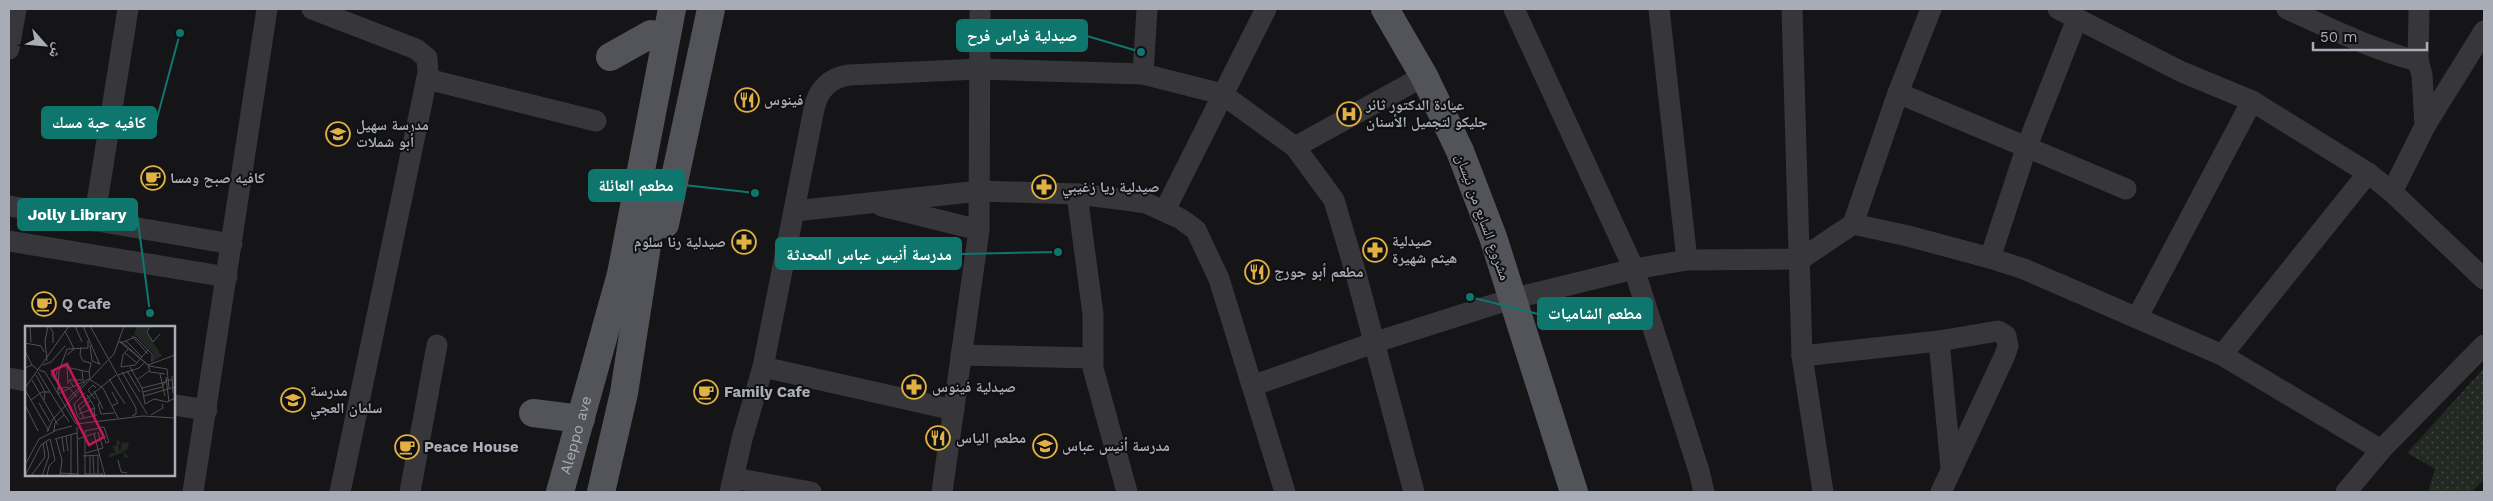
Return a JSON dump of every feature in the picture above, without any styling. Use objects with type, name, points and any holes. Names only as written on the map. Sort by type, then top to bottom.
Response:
[{"type":"main road","points":[[592,379],[621,274],[672,9]]},
{"type":"main road","points":[[624,393],[686,9]]},
{"type":"main road","points":[[601,492],[624,393],[642,332],[708,20],[720,9]]},
{"type":"main road","name":"مشروع السابع من نيسان","points":[[1385,9],[1424,76],[1460,151],[1493,237],[1574,492]]},
{"type":"main road","points":[[592,379],[602,291],[653,21]]},
{"type":"main road","points":[[610,58],[653,21]]},
{"type":"main road","name":"Aleppo ave","points":[[561,486],[592,379]]},
{"type":"main road","points":[[533,413],[581,419]]},
{"type":"street","points":[[9,49],[16,9]]},
{"type":"street","points":[[94,221],[128,9]]},
{"type":"street","points":[[193,492],[267,9]]},
{"type":"street","points":[[312,9],[416,49],[427,58],[427,79],[340,492]]},
{"type":"street","points":[[942,492],[979,230],[980,9]]},
{"type":"street","points":[[1143,74],[1147,9]]},
{"type":"street","points":[[1166,210],[1222,94],[1266,9]]},
{"type":"street","points":[[1514,9],[1634,269],[1699,471],[1704,492]]},
{"type":"street","points":[[1659,9],[1687,260]]},
{"type":"street","points":[[1792,9],[1801,259],[1802,356],[1823,492]]},
{"type":"street","points":[[1252,386],[1373,342],[1511,298],[1634,269],[1687,260],[1801,259],[1853,224],[1898,93],[1931,9]]},
{"type":"street","points":[[2058,9],[2182,72],[2252,101],[2368,173],[2392,192],[2484,279]]},
{"type":"street","points":[[2287,9],[2342,34],[2400,57],[2418,61]]},
{"type":"street","points":[[2419,9],[2418,61],[2422,75],[2425,126]]},
{"type":"street","points":[[1990,258],[2026,146],[2077,18]]},
{"type":"street","points":[[2392,192],[2425,126],[2484,31]]},
{"type":"street","points":[[812,492],[732,485],[742,439],[763,367],[816,101],[825,86],[840,76],[980,68],[1143,74],[1222,94],[1295,147],[1334,200],[1356,274],[1414,492]]},
{"type":"street","points":[[1295,147],[1424,76]]},
{"type":"street","points":[[427,79],[596,121]]},
{"type":"street","points":[[1898,93],[2126,189]]},
{"type":"street","points":[[2137,318],[2252,101]]},
{"type":"street","points":[[2222,355],[2368,173]]},
{"type":"street","points":[[795,211],[980,191],[1077,194],[1126,200],[1166,210],[1196,230],[1219,278],[1285,492]]},
{"type":"street","points":[[1077,194],[1094,314],[1093,368],[1127,492]]},
{"type":"street","points":[[870,203],[979,230]]},
{"type":"street","points":[[9,206],[232,244]]},
{"type":"street","points":[[1853,224],[1908,236],[2024,269],[2222,355],[2381,450]]},
{"type":"street","points":[[9,242],[227,277]]},
{"type":"street","points":[[1802,356],[1939,341],[1998,331],[2006,336],[2008,346],[1941,492]]},
{"type":"street","points":[[1939,341],[1952,469]]},
{"type":"street","points":[[410,492],[437,345]]},
{"type":"street","points":[[2346,492],[2381,450],[2484,345]]},
{"type":"street","points":[[961,355],[1093,358]]},
{"type":"street","points":[[763,367],[954,410]]},
{"type":"street","points":[[9,378],[25,381]]},
{"type":"street","points":[[175,405],[206,410]]},
{"type":"shaded area","points":[[2484,368],[2484,480],[2471,492],[2428,492],[2435,469],[2407,453]]},
{"type":"place","name":"كافيه حبة مسك","points":[[180,33]]},
{"type":"place","name":"صيدلية فراس فرح","points":[[1141,52]]},
{"type":"place","name":"فينوس","points":[[747,100]]},
{"type":"place","name":"عيادة الدكتور ثائر جليكو لتجميل الأسنان","points":[[1349,114]]},
{"type":"place","name":"مدرسة سهيل أبو شملات","points":[[338,134]]},
{"type":"place","name":"كافيه صبح ومسا","points":[[153,178]]},
{"type":"place","name":"صيدلية ريا زغيبي","points":[[1044,187]]},
{"type":"place","name":"مطعم العائلة","points":[[755,193]]},
{"type":"place","name":"صيدلية رنا سلوم","points":[[744,242]]},
{"type":"place","name":"صيدلية هيثم شهيرة","points":[[1375,250]]},
{"type":"place","name":"مدرسة أنيس عباس المحدثة","points":[[1058,252]]},
{"type":"place","name":"مطعم أبو جورج","points":[[1257,272]]},
{"type":"place","name":"مطعم الشاميات","points":[[1470,297]]},
{"type":"place","name":"Q Cafe","points":[[44,304]]},
{"type":"place","name":"Jolly Library","points":[[150,313]]},
{"type":"place","name":"صيدلية فينوس","points":[[914,387]]},
{"type":"place","name":"Family Cafe","points":[[706,392]]},
{"type":"place","name":"مدرسة سلمان العجي","points":[[293,400]]},
{"type":"place","name":"مطعم الياس","points":[[938,438]]},
{"type":"place","name":"مدرسة أنيس عباس","points":[[1045,446]]},
{"type":"place","name":"Peace House","points":[[407,447]]}]
